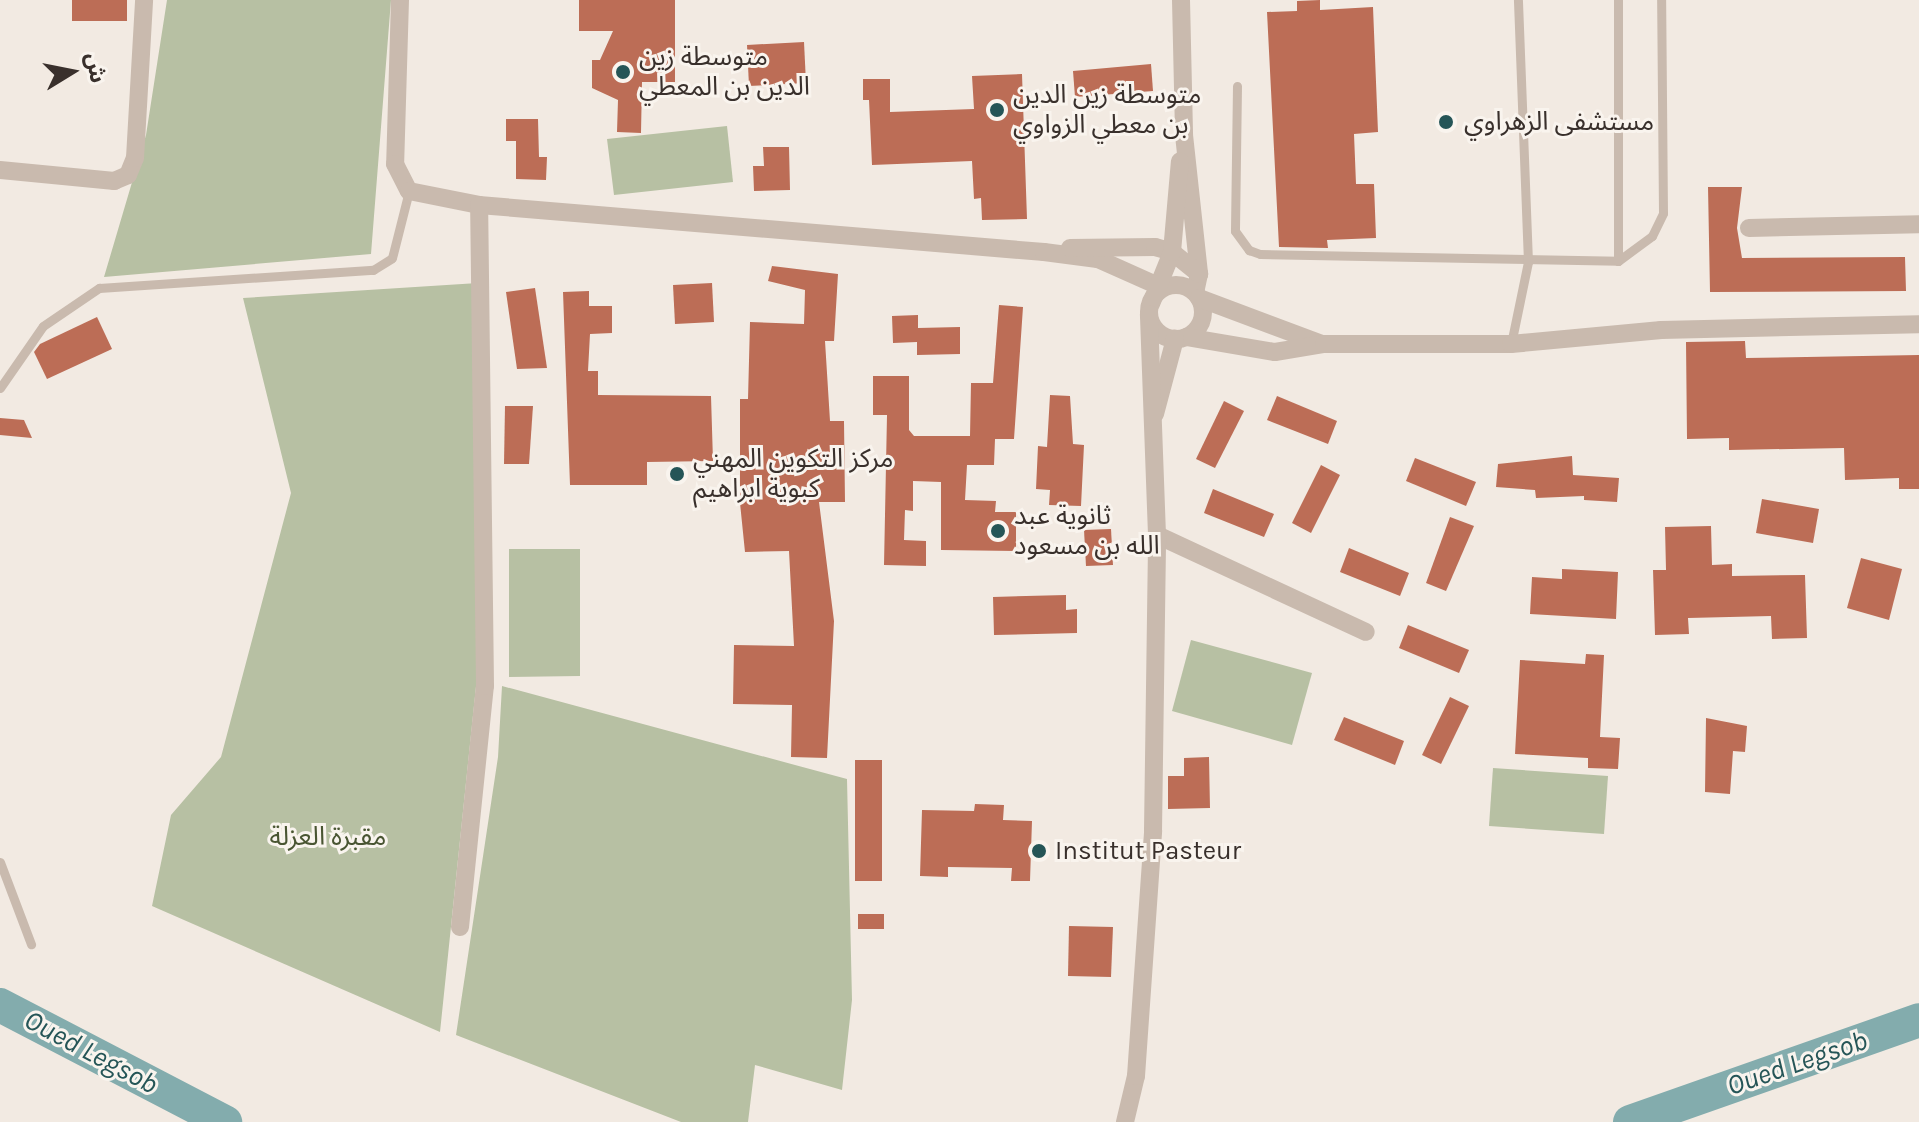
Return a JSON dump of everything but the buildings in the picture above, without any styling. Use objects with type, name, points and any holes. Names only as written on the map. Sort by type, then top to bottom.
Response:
[{"type":"street","points":[[0,170],[114,181],[128,175],[135,158],[144,0]]},
{"type":"street","points":[[400,0],[395,164],[409,191],[479,205],[1044,252],[1098,259],[1154,284]]},
{"type":"street","points":[[1154,417],[1180,338],[1202,320],[1184,135],[1181,0]]},
{"type":"street","points":[[1125,1122],[1136,1076],[1153,831],[1157,535],[1150,309],[1154,284],[1172,252],[1184,135]]},
{"type":"street","points":[[460,927],[485,686],[479,205]]},
{"type":"street","points":[[1749,228],[1919,224]]},
{"type":"street","points":[[1044,252],[1105,244],[1172,252],[1198,288]]},
{"type":"street","points":[[1150,309],[1170,285],[1198,288],[1324,344]]},
{"type":"street","points":[[1150,309],[1161,334],[1275,352],[1324,344],[1511,344],[1661,330],[1919,324]]},
{"type":"street","points":[[1157,535],[1366,632]]},
{"type":"lane","points":[[1511,344],[1528,262],[1518,0]]},
{"type":"lane","points":[[1618,0],[1618,261]]},
{"type":"lane","points":[[1237,86],[1235,231],[1249,250],[1260,254],[1528,262],[1618,261],[1652,236],[1663,213],[1661,0]]},
{"type":"lane","points":[[0,388],[43,326],[99,288],[373,270],[392,258],[409,191]]},
{"type":"lane","points":[[0,862],[31,944]]},
{"type":"green space","points":[[167,0],[391,0],[371,254],[104,277],[146,135]]},
{"type":"green space","points":[[727,126],[733,182],[614,195],[607,139]]},
{"type":"green space","name":"مقبرة العزلة","points":[[478,283],[477,677],[440,1032],[152,906],[171,815],[221,757],[291,493],[243,298]]},
{"type":"green space","points":[[509,549],[580,549],[580,676],[509,677]]},
{"type":"green space","points":[[1191,640],[1312,673],[1292,745],[1172,711]]},
{"type":"green space","points":[[502,686],[847,779],[852,1000],[842,1090],[755,1065],[748,1122],[681,1122],[456,1035],[498,757]]},
{"type":"green space","points":[[1493,768],[1608,776],[1604,834],[1489,826]]},
{"type":"waterway","name":"Oued Legsob","points":[[0,1005],[225,1122]]},
{"type":"waterway","name":"Oued Legsob","points":[[1630,1122],[1919,1020]]},
{"type":"place","name":"متوسطة زين الدين بن المعطي","points":[[623,72]]},
{"type":"place","name":"متوسطة زين الدين بن معطي الزواوي","points":[[997,110]]},
{"type":"place","name":"مستشفى الزهراوي","points":[[1446,122]]},
{"type":"place","name":"مركز التكوين المهني كبوية ابراهيم","points":[[677,474]]},
{"type":"place","name":"ثانوية عبد الله بن مسعود","points":[[998,531]]},
{"type":"place","name":"Institut Pasteur","points":[[1039,851]]}]
